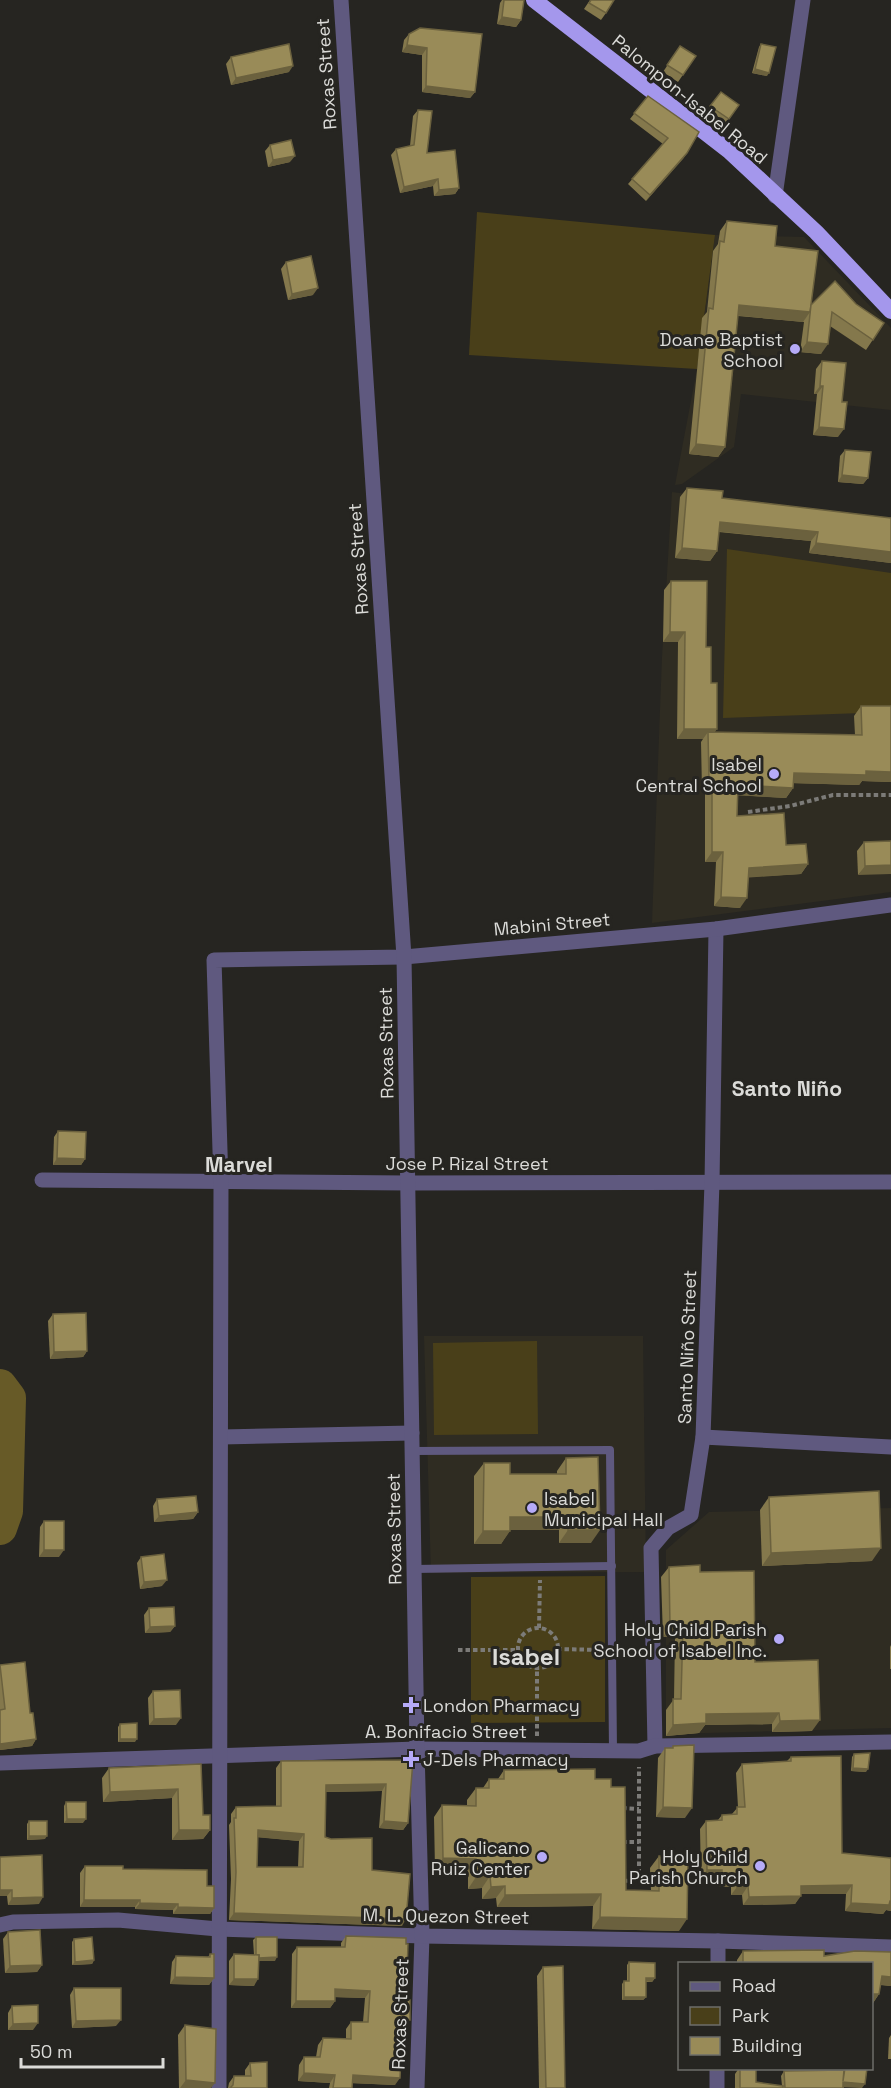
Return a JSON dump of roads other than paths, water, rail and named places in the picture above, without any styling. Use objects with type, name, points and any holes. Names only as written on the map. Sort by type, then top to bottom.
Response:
[{"type":"highway","name":"Palompon-Isabel Road","points":[[534,0],[729,151],[816,232],[891,311]]},
{"type":"street","name":"Roxas Street","points":[[341,0],[404,957],[422,1936],[417,2088]]},
{"type":"street","points":[[775,196],[803,0]]},
{"type":"street","name":"Mabini Street","points":[[222,1182],[214,960],[404,957],[716,929],[891,905]]},
{"type":"street","name":"Santo Niño Street","points":[[655,1746],[651,1548],[668,1528],[691,1515],[703,1437],[712,1183],[716,929]]},
{"type":"street","name":"Jose P. Rizal Street","points":[[42,1180],[408,1183],[891,1182]]},
{"type":"street","points":[[219,2088],[222,1182]]},
{"type":"street","points":[[221,1437],[412,1433]]},
{"type":"street","points":[[703,1437],[891,1447]]},
{"type":"street","name":"A. Bonifacio Street","points":[[0,1763],[417,1749],[639,1751],[655,1746],[891,1743]]},
{"type":"street","name":"M. L. Quezon Street","points":[[0,1925],[13,1922],[118,1920],[218,1929],[891,1947]]},
{"type":"street","points":[[718,1941],[718,1962]]},
{"type":"street","points":[[717,2070],[717,2088]]},
{"type":"lane","points":[[412,1451],[610,1450],[613,1750]]},
{"type":"lane","points":[[414,1569],[612,1566]]},
{"type":"waterway","points":[[0,1386],[9,1398],[6,1511],[0,1528]]},
{"type":"place","name":"Doane Baptist School","points":[[795,349]]},
{"type":"place","name":"Isabel Central School","points":[[774,774]]},
{"type":"place","name":"Isabel Municipal Hall","points":[[532,1508]]},
{"type":"place","name":"Holy Child Parish School of Isabel Inc.","points":[[779,1639]]},
{"type":"place","name":"London Pharmacy","points":[[411,1705]]},
{"type":"place","name":"J-Dels Pharmacy","points":[[411,1759]]},
{"type":"place","name":"Galicano Ruiz Center","points":[[542,1857]]},
{"type":"place","name":"Holy Child Parish Church","points":[[760,1866]]},
{"type":"district","name":"Santo Niño","points":[[787,1088]]},
{"type":"district","name":"Marvel","points":[[239,1164]]},
{"type":"district","name":"Isabel","points":[[526,1656]]}]
